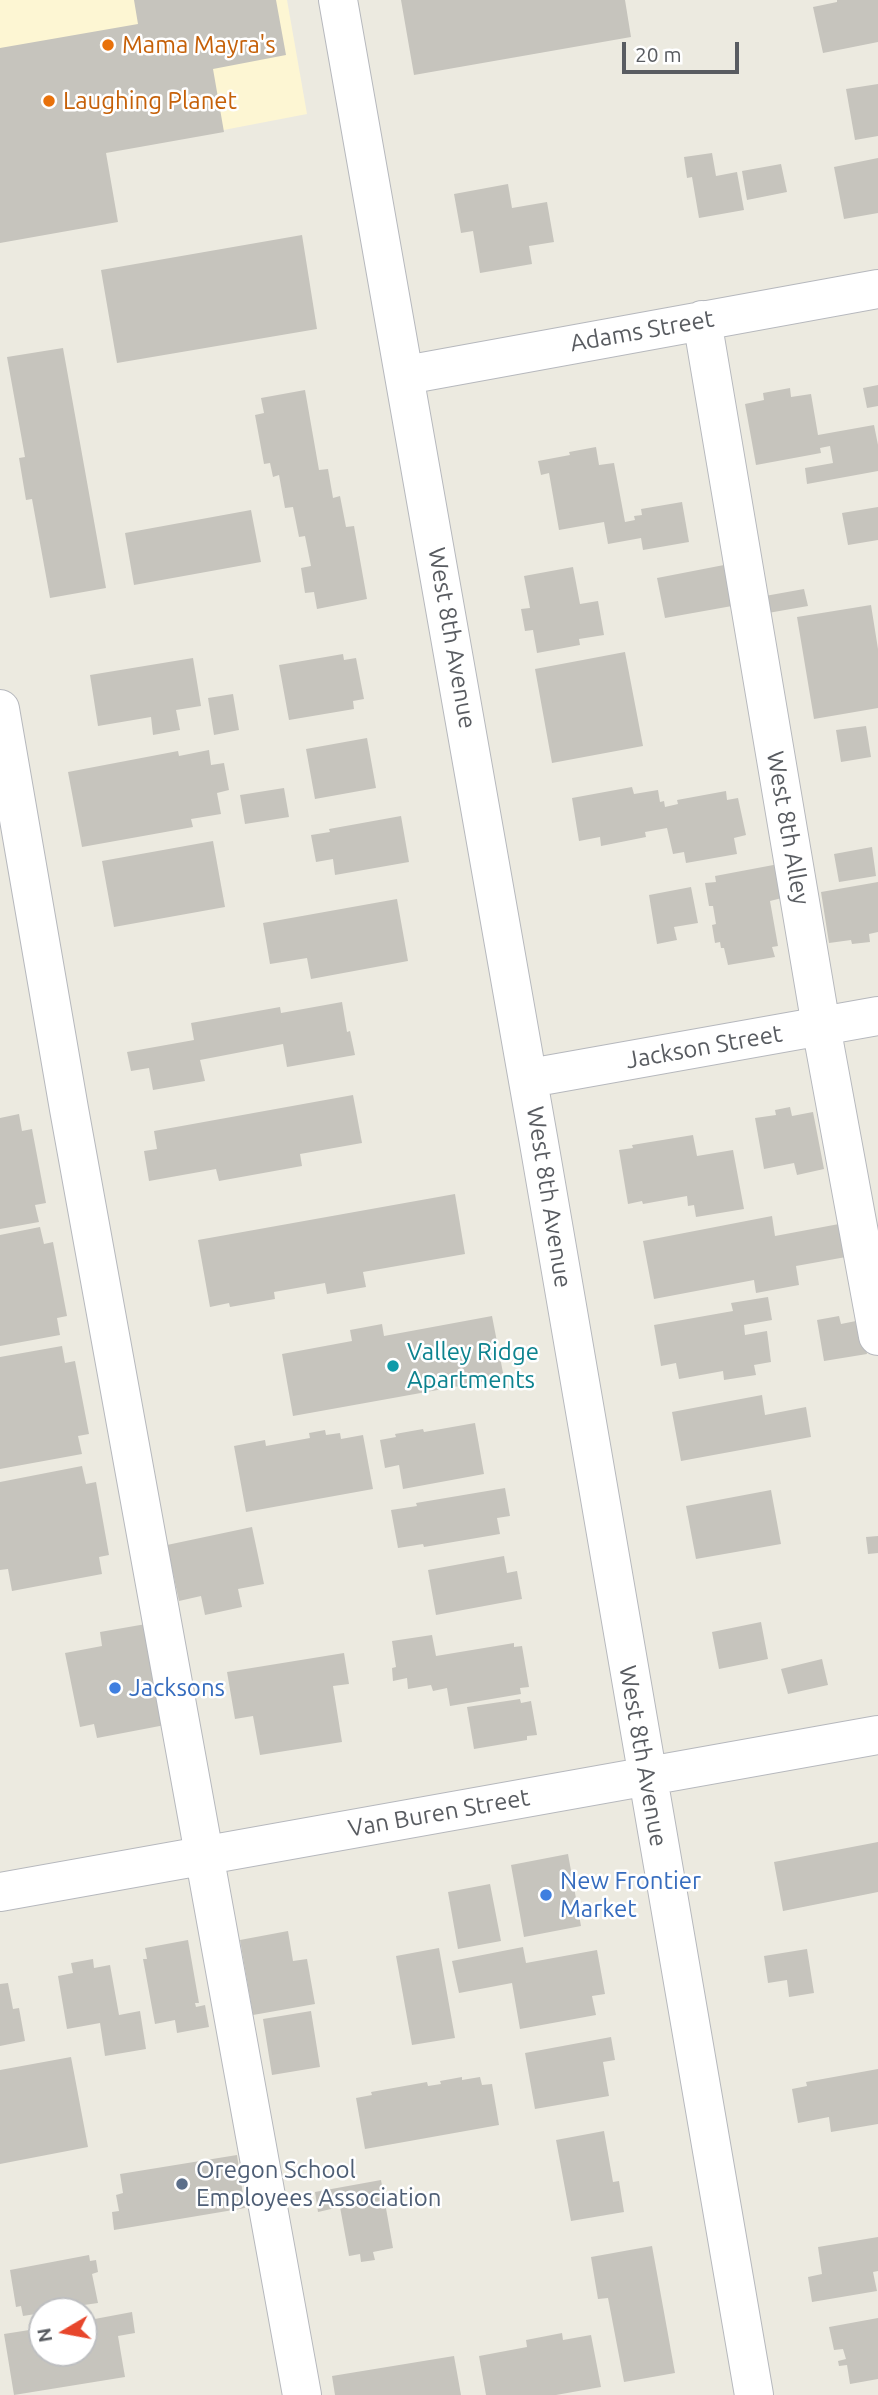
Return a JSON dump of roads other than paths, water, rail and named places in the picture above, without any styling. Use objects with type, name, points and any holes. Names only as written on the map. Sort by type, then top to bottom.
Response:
[{"type":"street","name":"West 8th Avenue","points":[[338,0],[407,375],[530,1078],[646,1776],[754,2395]]},
{"type":"street","name":"Adams Street","points":[[407,375],[878,289]]},
{"type":"street","name":"West 8th Alley","points":[[702,320],[821,1026],[878,1336]]},
{"type":"street","points":[[0,709],[66,1096],[302,2395]]},
{"type":"street","name":"Jackson Street","points":[[530,1078],[878,1016]]},
{"type":"street","name":"Van Buren Street","points":[[0,1892],[878,1735]]},
{"type":"place","name":"Mama Mayra's","points":[[108,45]]},
{"type":"place","name":"Laughing Planet","points":[[49,101]]},
{"type":"place","name":"Valley Ridge Apartments","points":[[393,1366]]},
{"type":"place","name":"Jacksons","points":[[115,1688]]},
{"type":"place","name":"New Frontier Market","points":[[546,1895]]},
{"type":"place","name":"Oregon School Employees Association","points":[[182,2184]]}]
